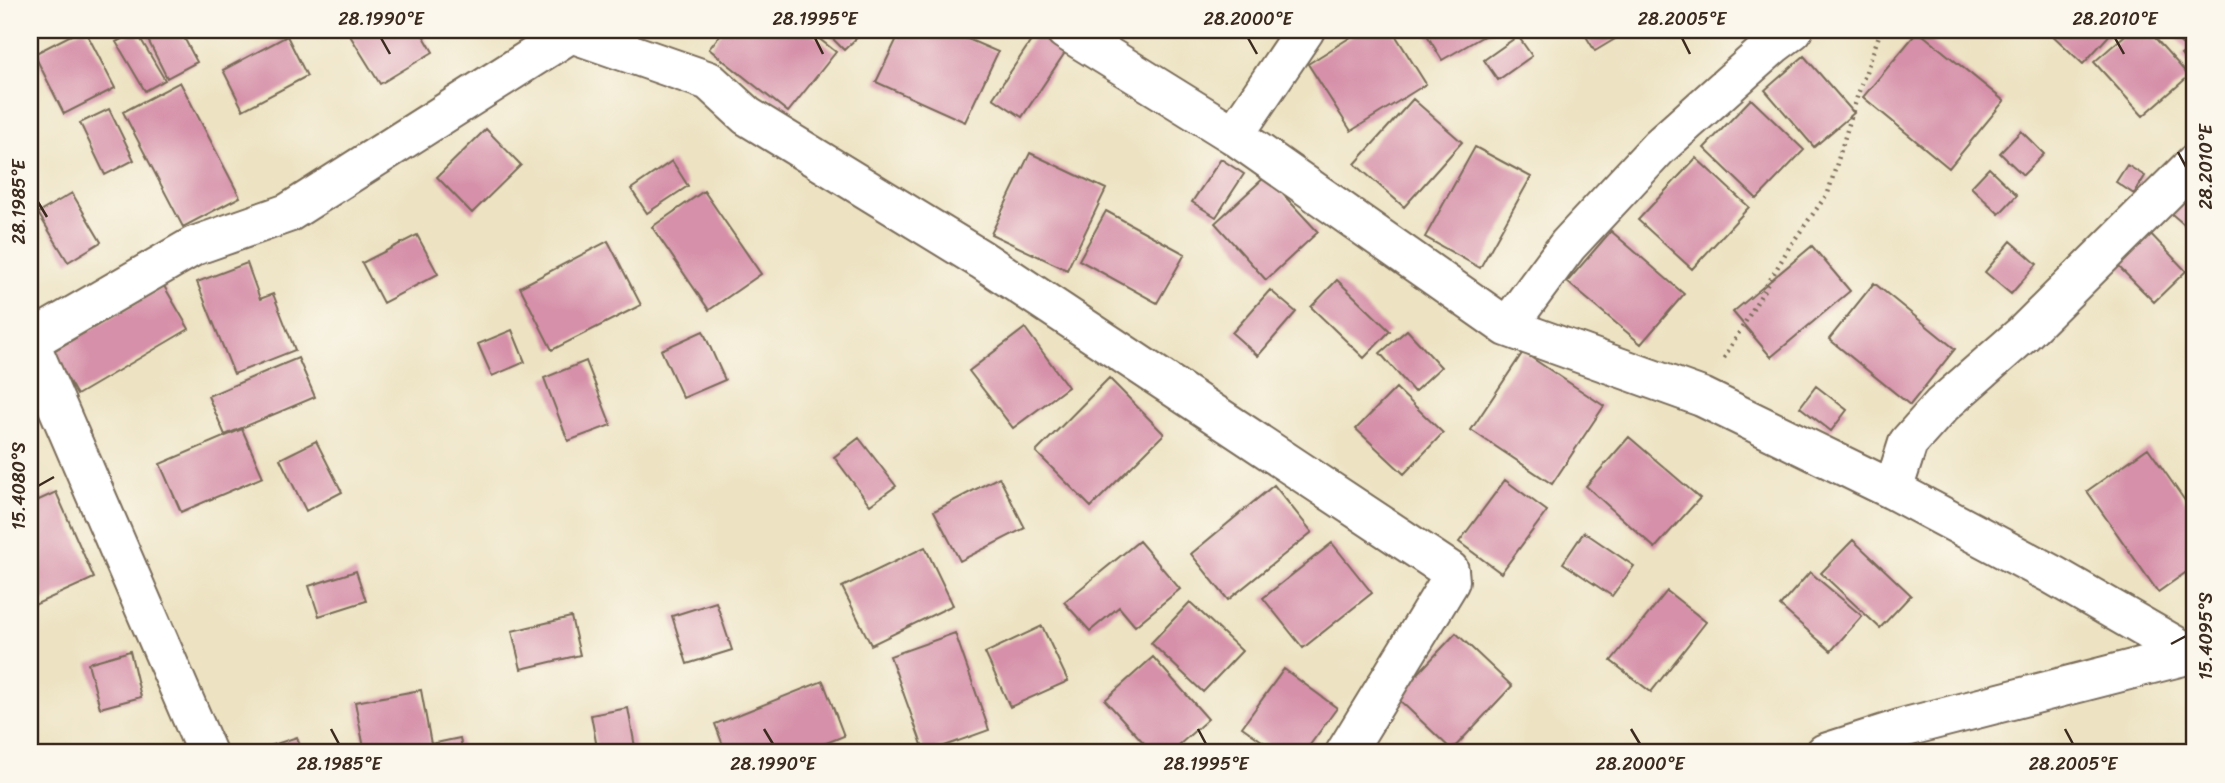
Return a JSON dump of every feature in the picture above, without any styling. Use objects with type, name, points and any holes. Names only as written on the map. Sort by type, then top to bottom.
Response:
[{"type":"street","points":[[1065,30],[1234,135],[1507,327],[1702,397],[1893,490],[2194,654]]},
{"type":"street","points":[[1234,135],[1305,30]]},
{"type":"street","points":[[1507,327],[1568,245],[1659,147],[1793,30]]},
{"type":"street","points":[[207,753],[30,342],[194,246],[288,213],[570,33],[709,81],[747,116],[982,260],[1449,570],[1450,581],[1345,753]]},
{"type":"street","points":[[1893,490],[1908,443],[1942,405],[2024,334],[2195,163]]},
{"type":"street","points":[[1825,753],[1906,727],[2194,654]]},
{"type":"path","points":[[1702,397],[1790,246],[1828,193],[1881,30]]},
{"type":"building","points":[[85,30],[115,88],[64,114],[34,54]]},
{"type":"building","points":[[143,30],[180,30],[197,62],[167,78]]},
{"type":"building","points":[[356,30],[420,30],[433,52],[380,84],[349,34]]},
{"type":"building","points":[[724,30],[808,30],[836,52],[788,112],[709,49]]},
{"type":"building","points":[[824,30],[865,30],[844,50]]},
{"type":"building","points":[[901,30],[947,30],[998,52],[965,122],[876,82]]},
{"type":"building","points":[[1362,30],[1392,30],[1426,84],[1351,131],[1308,64]]},
{"type":"building","points":[[1424,30],[1494,30],[1442,60]]},
{"type":"building","points":[[1582,30],[1630,30],[1595,51]]},
{"type":"building","points":[[2047,30],[2114,30],[2083,64]]},
{"type":"building","points":[[2131,30],[2148,30],[2189,76],[2143,116],[2094,62]]},
{"type":"building","points":[[2169,30],[2195,30],[2195,72],[2181,55],[2187,50]]},
{"type":"building","points":[[136,31],[165,80],[145,91],[116,42]]},
{"type":"building","points":[[1918,31],[2004,101],[1949,168],[1863,97]]},
{"type":"building","points":[[1037,32],[1066,51],[1022,117],[993,98]]},
{"type":"building","points":[[287,36],[307,76],[243,110],[223,70]]},
{"type":"building","points":[[1518,36],[1532,56],[1498,80],[1484,60]]},
{"type":"building","points":[[1804,56],[1854,113],[1814,147],[1765,90]]},
{"type":"building","points":[[180,82],[240,197],[183,227],[123,112]]},
{"type":"building","points":[[1413,99],[1462,142],[1404,207],[1355,164]]},
{"type":"building","points":[[1751,99],[1804,150],[1757,199],[1704,148]]},
{"type":"building","points":[[109,109],[134,160],[105,175],[80,123]]},
{"type":"building","points":[[486,129],[521,165],[472,213],[437,177]]},
{"type":"building","points":[[2021,131],[2044,154],[2023,175],[2000,153]]},
{"type":"building","points":[[1475,147],[1531,177],[1480,268],[1425,237]]},
{"type":"building","points":[[1030,153],[1106,189],[1067,270],[991,234]]},
{"type":"building","points":[[1696,158],[1749,207],[1692,269],[1638,220]]},
{"type":"building","points":[[1221,159],[1244,174],[1216,217],[1192,202]]},
{"type":"building","points":[[672,161],[688,186],[647,213],[631,189]]},
{"type":"building","points":[[2127,165],[2145,176],[2134,194],[2116,182]]},
{"type":"building","points":[[1989,168],[2017,195],[1999,214],[1971,187]]},
{"type":"building","points":[[1266,176],[1318,232],[1266,280],[1215,223]]},
{"type":"building","points":[[2195,176],[2195,234],[2166,209]]},
{"type":"building","points":[[704,191],[761,274],[709,310],[652,227]]},
{"type":"building","points":[[72,193],[101,242],[68,262],[38,213]]},
{"type":"building","points":[[1106,211],[1185,254],[1157,303],[1079,260]]},
{"type":"building","points":[[2147,230],[2186,271],[2154,302],[2114,262]]},
{"type":"building","points":[[1611,231],[1684,294],[1641,344],[1567,282]]},
{"type":"building","points":[[417,235],[438,274],[383,303],[362,263]]},
{"type":"building","points":[[608,241],[641,305],[552,350],[520,287]]},
{"type":"building","points":[[2011,241],[2037,264],[2011,294],[1985,272]]},
{"type":"building","points":[[1812,246],[1850,291],[1771,357],[1733,312]]},
{"type":"building","points":[[247,263],[260,299],[273,294],[295,350],[234,374],[197,282]]},
{"type":"building","points":[[1337,280],[1390,331],[1364,358],[1311,307]]},
{"type":"building","points":[[1874,283],[1955,349],[1910,405],[1829,339]]},
{"type":"building","points":[[164,286],[189,329],[77,395],[52,352]]},
{"type":"building","points":[[1270,290],[1296,312],[1258,356],[1232,333]]},
{"type":"building","points":[[1025,328],[1068,387],[1013,428],[969,371]]},
{"type":"building","points":[[512,330],[525,362],[492,376],[478,344]]},
{"type":"building","points":[[1407,330],[1441,367],[1414,392],[1380,353]]},
{"type":"building","points":[[703,331],[725,380],[683,398],[661,350]]},
{"type":"building","points":[[1523,352],[1604,406],[1552,484],[1471,430]]},
{"type":"building","points":[[298,358],[315,397],[225,435],[208,396]]},
{"type":"building","points":[[586,361],[611,425],[568,441],[544,378]]},
{"type":"building","points":[[1109,378],[1164,434],[1091,507],[1036,452]]},
{"type":"building","points":[[1816,386],[1847,410],[1831,431],[1800,407]]},
{"type":"building","points":[[1396,388],[1443,433],[1404,474],[1356,429]]},
{"type":"building","points":[[242,429],[263,477],[181,512],[160,464]]},
{"type":"building","points":[[1629,437],[1700,498],[1655,548],[1586,486]]},
{"type":"building","points":[[859,438],[896,486],[870,505],[834,457]]},
{"type":"building","points":[[316,441],[342,492],[306,511],[280,459]]},
{"type":"building","points":[[2148,448],[2195,515],[2195,566],[2158,592],[2087,491]]},
{"type":"building","points":[[999,477],[1025,528],[960,561],[934,511]]},
{"type":"building","points":[[1505,480],[1547,511],[1501,573],[1459,542]]},
{"type":"building","points":[[1274,485],[1312,532],[1228,600],[1191,554]]},
{"type":"building","points":[[56,492],[94,578],[30,607],[30,504]]},
{"type":"building","points":[[1584,532],[1634,566],[1612,596],[1563,563]]},
{"type":"building","points":[[1853,540],[1911,595],[1880,628],[1821,573]]},
{"type":"building","points":[[1139,541],[1180,589],[1135,626],[1119,607],[1090,631],[1064,602]]},
{"type":"building","points":[[1332,543],[1372,593],[1303,648],[1263,598]]},
{"type":"building","points":[[925,547],[953,605],[871,645],[842,587]]},
{"type":"building","points":[[356,571],[366,601],[319,616],[309,586]]},
{"type":"building","points":[[1810,572],[1862,616],[1831,651],[1780,606]]},
{"type":"building","points":[[1667,591],[1706,622],[1651,692],[1611,661]]},
{"type":"building","points":[[716,602],[732,650],[687,664],[672,616]]},
{"type":"building","points":[[1190,602],[1242,651],[1203,692],[1151,643]]},
{"type":"building","points":[[571,617],[580,655],[521,669],[512,631]]},
{"type":"building","points":[[1042,626],[1068,681],[1010,707],[985,653]]},
{"type":"building","points":[[955,633],[989,730],[925,753],[890,656]]},
{"type":"building","points":[[1456,633],[1512,686],[1452,750],[1396,697]]},
{"type":"building","points":[[130,651],[141,697],[100,708],[88,663]]},
{"type":"building","points":[[1153,657],[1208,719],[1170,753],[1153,753],[1105,700]]},
{"type":"building","points":[[1284,669],[1337,708],[1304,753],[1279,753],[1242,727]]},
{"type":"building","points":[[823,681],[844,736],[801,753],[726,753],[715,724]]},
{"type":"building","points":[[421,690],[431,744],[460,738],[463,753],[365,753],[355,702]]},
{"type":"building","points":[[628,708],[635,747],[598,753],[591,715]]},
{"type":"building","points":[[297,737],[302,753],[249,753]]}]
